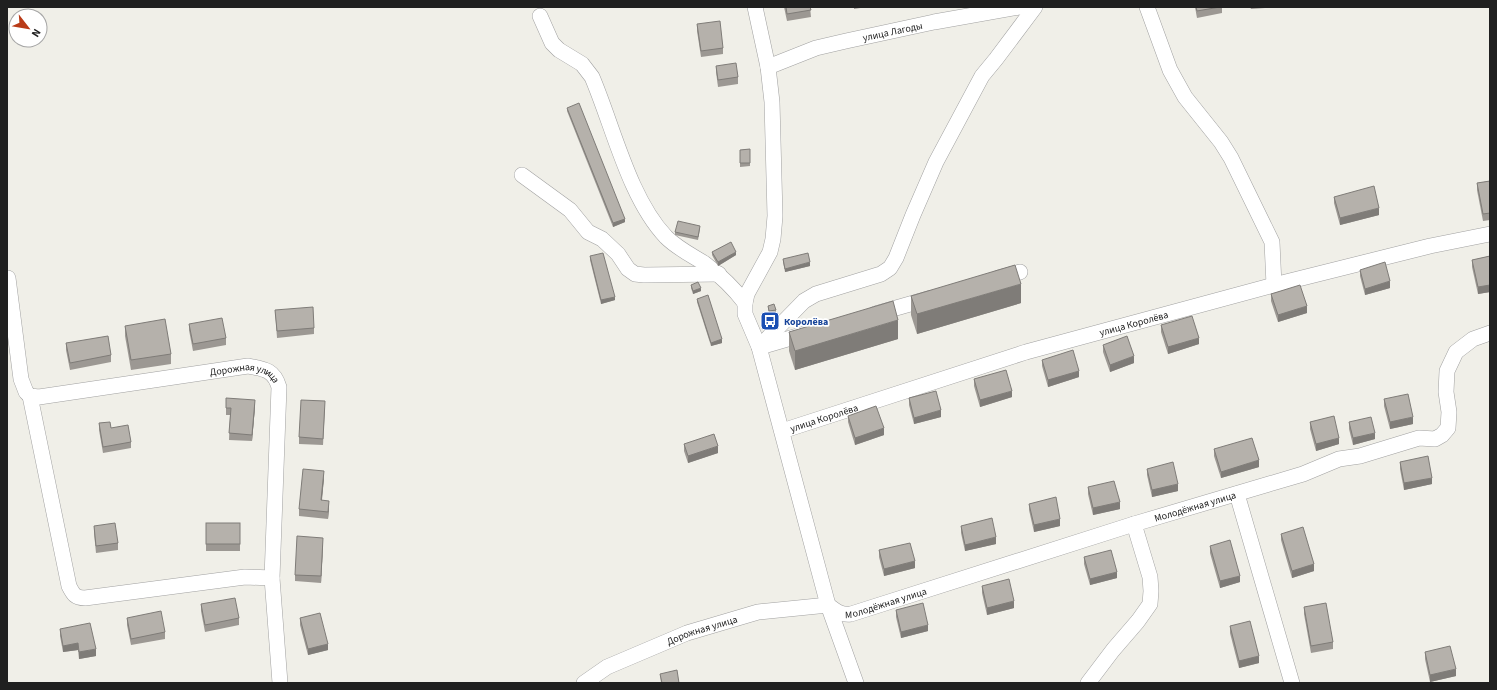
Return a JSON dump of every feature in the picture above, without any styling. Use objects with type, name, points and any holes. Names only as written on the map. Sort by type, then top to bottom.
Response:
[{"type":"street","points":[[755,7],[768,67],[772,102],[775,216],[770,252],[747,294],[745,314],[759,347],[828,605],[856,683]]},
{"type":"street","name":"улица Лагоды","points":[[768,67],[816,48],[934,22],[1020,7]]},
{"type":"street","points":[[759,347],[804,301],[816,294],[881,274],[890,268],[896,258],[936,162],[982,76],[996,60],[1035,7]]},
{"type":"street","points":[[1147,7],[1170,70],[1185,98],[1221,142],[1231,158],[1272,242],[1274,285]]},
{"type":"street","points":[[540,16],[552,43],[559,50],[582,64],[592,77],[630,180],[650,217],[666,237],[678,247],[719,274],[732,286],[745,303]]},
{"type":"street","points":[[522,175],[570,210],[588,232],[602,238],[618,254],[628,269],[635,274],[719,274]]},
{"type":"street","name":"улица Королёва","points":[[782,430],[1026,352],[1274,285],[1430,246],[1490,234]]},
{"type":"street","points":[[983,282],[1020,272]]},
{"type":"street","points":[[8,278],[21,379],[26,392],[30,396],[69,586],[73,594],[78,598],[85,598],[245,577],[272,578]]},
{"type":"street","points":[[863,317],[945,293]]},
{"type":"street","points":[[759,347],[818,330]]},
{"type":"street","name":"Молодёжная улица","points":[[828,605],[838,613],[851,614],[1134,524],[1303,474],[1339,459],[1360,456],[1419,438],[1435,439],[1442,435],[1448,428],[1449,412],[1446,392],[1447,371],[1456,352],[1473,339],[1490,333]]},
{"type":"street","name":"Дорожная улица","points":[[30,396],[39,397],[248,366],[262,368],[272,373],[277,379],[279,387],[272,578],[280,683]]},
{"type":"street","points":[[1237,494],[1292,683]]},
{"type":"street","points":[[1088,683],[1150,604],[1150,577],[1134,524]]},
{"type":"street","name":"Дорожная улица","points":[[584,683],[607,667],[687,633],[758,612],[828,605]]},
{"type":"building","points":[[786,7],[810,7],[811,10],[787,14]]},
{"type":"building","points":[[1196,7],[1220,7],[1197,11]]},
{"type":"building","points":[[720,21],[723,48],[701,51],[697,24]]},
{"type":"building","points":[[736,63],[738,77],[718,80],[716,66]]},
{"type":"building","points":[[579,103],[625,219],[613,223],[567,108]]},
{"type":"building","points":[[750,149],[750,163],[740,163],[740,150]]},
{"type":"building","points":[[1490,181],[1490,213],[1483,214],[1477,183]]},
{"type":"building","points":[[1374,186],[1379,208],[1340,218],[1334,197]]},
{"type":"building","points":[[678,221],[700,226],[698,237],[675,232]]},
{"type":"building","points":[[731,242],[736,252],[718,262],[712,252]]},
{"type":"building","points":[[603,253],[615,297],[601,300],[590,256]]},
{"type":"building","points":[[808,253],[810,262],[785,269],[783,259]]},
{"type":"building","points":[[1490,256],[1490,285],[1478,287],[1472,260]]},
{"type":"building","points":[[1385,262],[1390,281],[1365,289],[1360,270]]},
{"type":"building","points":[[1015,265],[1021,284],[917,314],[911,296]]},
{"type":"building","points":[[698,282],[701,288],[693,291],[691,285]]},
{"type":"building","points":[[1300,285],[1307,306],[1278,315],[1271,294]]},
{"type":"building","points":[[708,295],[722,339],[711,343],[697,299]]},
{"type":"building","points":[[893,301],[898,320],[795,351],[789,332]]},
{"type":"building","points":[[774,304],[776,310],[769,311],[768,306]]},
{"type":"building","points":[[313,307],[314,328],[277,331],[275,310]]},
{"type":"building","points":[[1192,316],[1199,338],[1168,347],[1161,325]]},
{"type":"building","points":[[222,318],[226,338],[193,344],[189,324]]},
{"type":"building","points":[[165,319],[171,354],[131,360],[125,326]]},
{"type":"building","points":[[108,336],[111,355],[70,363],[66,343]]},
{"type":"building","points":[[1127,336],[1134,356],[1110,365],[1103,345]]},
{"type":"building","points":[[1073,350],[1079,371],[1048,380],[1042,360]]},
{"type":"building","points":[[1006,370],[1012,391],[980,400],[974,379]]},
{"type":"building","points":[[936,391],[941,410],[914,418],[909,398]]},
{"type":"building","points":[[1408,394],[1413,417],[1390,422],[1384,399]]},
{"type":"building","points":[[226,398],[255,400],[252,435],[229,433],[231,408],[226,408]]},
{"type":"building","points":[[301,400],[325,401],[323,439],[299,437]]},
{"type":"building","points":[[876,406],[884,428],[855,438],[848,416]]},
{"type":"building","points":[[1334,416],[1339,438],[1316,444],[1310,422]]},
{"type":"building","points":[[1371,417],[1375,433],[1353,438],[1349,422]]},
{"type":"building","points":[[110,422],[111,428],[128,425],[131,442],[103,447],[99,423]]},
{"type":"building","points":[[714,434],[718,446],[688,456],[684,444]]},
{"type":"building","points":[[1252,438],[1259,460],[1221,472],[1214,449]]},
{"type":"building","points":[[1428,456],[1432,478],[1404,483],[1400,462]]},
{"type":"building","points":[[1173,462],[1178,484],[1152,490],[1147,469]]},
{"type":"building","points":[[303,469],[324,471],[321,500],[329,501],[328,512],[299,509]]},
{"type":"building","points":[[1114,481],[1120,502],[1093,508],[1088,487]]},
{"type":"building","points":[[1056,497],[1060,519],[1034,525],[1029,504]]},
{"type":"building","points":[[992,518],[996,537],[965,545],[961,526]]},
{"type":"building","points":[[115,523],[118,543],[96,546],[94,526]]},
{"type":"building","points":[[206,523],[240,523],[240,544],[206,544]]},
{"type":"building","points":[[1303,527],[1314,564],[1292,571],[1281,534]]},
{"type":"building","points":[[297,536],[323,538],[321,576],[295,575]]},
{"type":"building","points":[[1230,540],[1240,576],[1220,581],[1210,546]]},
{"type":"building","points":[[910,543],[915,561],[884,569],[879,550]]},
{"type":"building","points":[[1111,550],[1117,572],[1090,579],[1084,557]]},
{"type":"building","points":[[1009,579],[1014,601],[987,608],[982,586]]},
{"type":"building","points":[[235,598],[239,618],[205,625],[201,604]]},
{"type":"building","points":[[923,603],[928,625],[901,632],[896,610]]},
{"type":"building","points":[[1326,603],[1333,642],[1311,646],[1304,607]]},
{"type":"building","points":[[161,611],[165,632],[131,639],[127,618]]},
{"type":"building","points":[[320,613],[328,644],[308,649],[300,618]]},
{"type":"building","points":[[1250,621],[1259,656],[1239,661],[1230,626]]},
{"type":"building","points":[[90,623],[96,649],[79,652],[78,643],[63,646],[60,629]]},
{"type":"building","points":[[1450,646],[1456,669],[1430,675],[1425,652]]},
{"type":"building","points":[[677,670],[679,683],[662,683],[660,674]]},
{"type":"place","name":"Королёва","points":[[770,321]]}]
